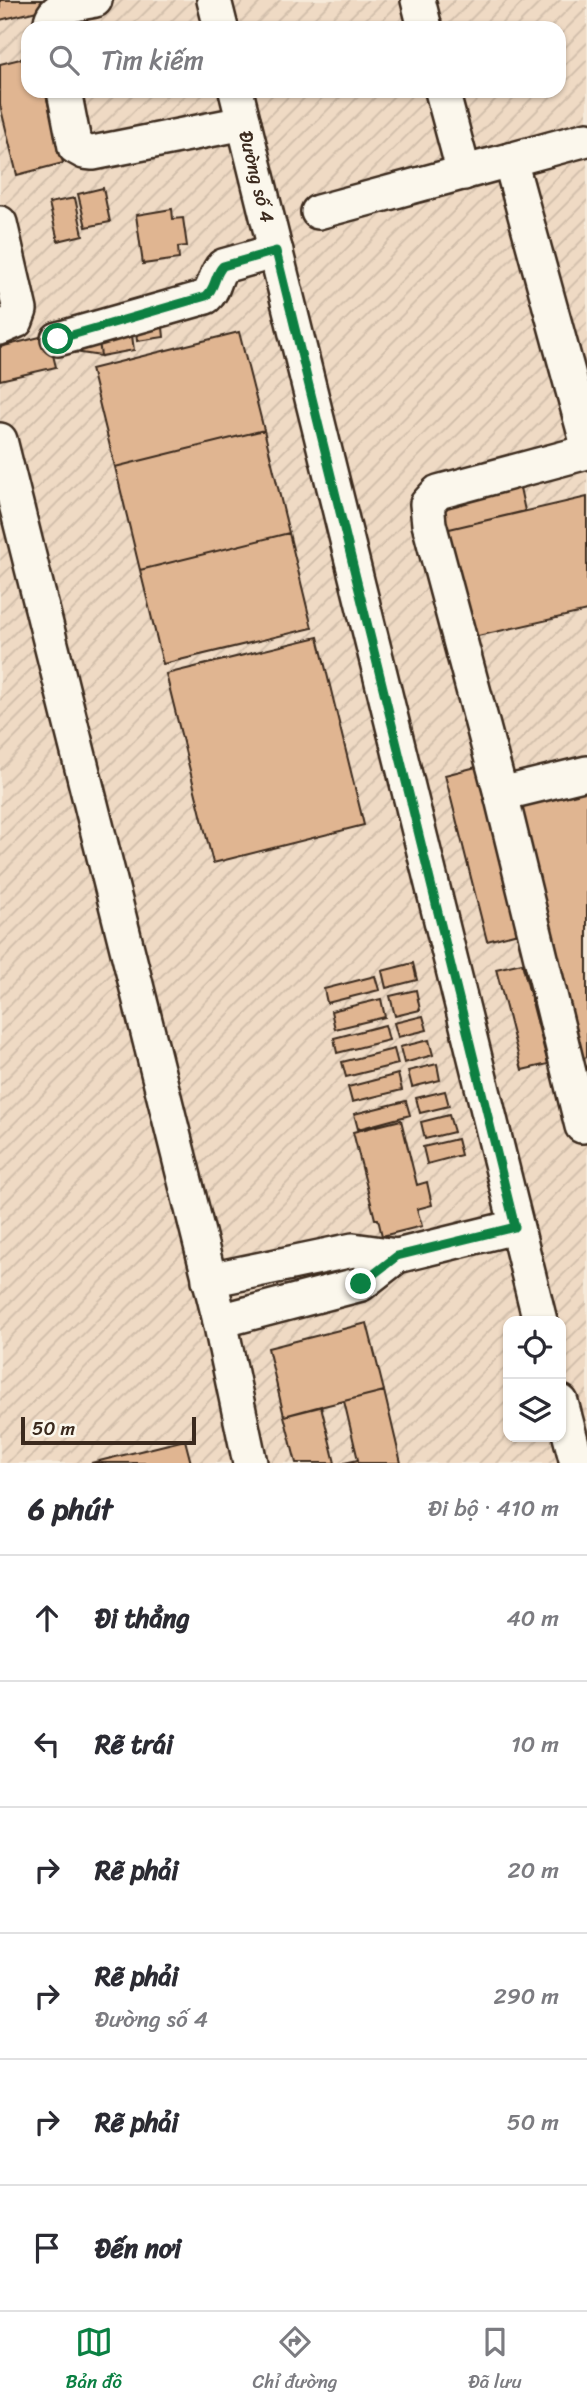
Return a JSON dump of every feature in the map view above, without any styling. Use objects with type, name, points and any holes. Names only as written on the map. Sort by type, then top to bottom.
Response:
[{"type":"street","points":[[51,21],[54,13],[64,7],[95,0]]},
{"type":"street","points":[[214,0],[219,21]]},
{"type":"street","points":[[418,0],[423,21]]},
{"type":"street","points":[[65,98],[75,147],[84,152],[93,153],[244,123]]},
{"type":"street","name":"Đường số 4","points":[[238,98],[539,1316]]},
{"type":"street","points":[[444,98],[464,173]]},
{"type":"street","points":[[318,212],[587,139]]},
{"type":"street","points":[[510,160],[587,442]]},
{"type":"street","points":[[0,223],[20,310],[16,321],[0,328]]},
{"type":"street","points":[[58,339],[206,296],[212,289],[217,271],[223,266],[276,251]]},
{"type":"street","points":[[0,440],[220,1321],[250,1463]]},
{"type":"street","points":[[585,1133],[501,794],[429,523],[427,504],[438,492],[587,452]]},
{"type":"street","points":[[501,794],[587,773]]},
{"type":"street","points":[[209,1280],[354,1250],[397,1256],[515,1227]]},
{"type":"street","points":[[220,1321],[361,1284],[397,1256]]},
{"type":"street","points":[[566,1421],[577,1463]]},
{"type":"shaded area","points":[[0,0],[587,0],[587,1463],[0,1463]]},
{"type":"building","points":[[0,0],[61,0],[62,5],[0,20]]},
{"type":"building","points":[[21,59],[21,98],[47,98],[63,163],[17,175],[0,105],[0,64]]},
{"type":"building","points":[[103,188],[110,222],[86,227],[78,194]]},
{"type":"building","points":[[75,198],[83,235],[58,241],[49,203]]},
{"type":"building","points":[[172,209],[173,219],[183,218],[187,246],[178,247],[179,259],[143,264],[136,215]]},
{"type":"building","points":[[162,318],[164,337],[137,341],[135,322]]},
{"type":"building","points":[[131,329],[134,350],[101,356],[98,334]]},
{"type":"building","points":[[239,332],[264,430],[115,467],[91,369]]},
{"type":"building","points":[[48,335],[56,367],[0,380],[0,347]]},
{"type":"building","points":[[73,338],[99,342],[101,356],[75,352]]},
{"type":"building","points":[[264,430],[289,533],[140,570],[115,467]]},
{"type":"building","points":[[519,483],[525,511],[445,530],[438,502]]},
{"type":"building","points":[[587,497],[587,611],[469,638],[445,530]]},
{"type":"building","points":[[289,533],[312,628],[163,664],[140,570]]},
{"type":"building","points":[[318,637],[364,825],[213,863],[166,674]]},
{"type":"building","points":[[480,766],[522,932],[487,941],[445,775]]},
{"type":"building","points":[[587,784],[587,1057],[579,1060],[513,803]]},
{"type":"building","points":[[413,963],[417,980],[386,988],[382,971]]},
{"type":"building","points":[[522,963],[548,1064],[522,1070],[496,969]]},
{"type":"building","points":[[375,976],[379,990],[327,1003],[324,989]]},
{"type":"building","points":[[416,990],[420,1010],[395,1016],[390,996]]},
{"type":"building","points":[[381,999],[385,1017],[335,1029],[331,1011]]},
{"type":"building","points":[[423,1016],[427,1030],[398,1037],[394,1023]]},
{"type":"building","points":[[385,1025],[389,1040],[337,1053],[334,1038]]},
{"type":"building","points":[[429,1040],[433,1055],[404,1063],[400,1047]]},
{"type":"building","points":[[394,1049],[398,1064],[346,1077],[342,1062]]},
{"type":"building","points":[[437,1064],[440,1080],[412,1087],[408,1071]]},
{"type":"building","points":[[398,1074],[402,1090],[352,1102],[348,1087]]},
{"type":"building","points":[[445,1091],[449,1106],[420,1113],[416,1098]]},
{"type":"building","points":[[406,1101],[410,1115],[358,1129],[354,1114]]},
{"type":"building","points":[[449,1115],[454,1132],[425,1139],[421,1122]]},
{"type":"building","points":[[401,1120],[417,1185],[427,1182],[432,1205],[417,1209],[422,1226],[382,1236],[378,1219],[375,1219],[353,1132]]},
{"type":"building","points":[[457,1139],[461,1155],[427,1164],[423,1147]]},
{"type":"building","points":[[367,1323],[384,1391],[284,1416],[268,1348]]},
{"type":"building","points":[[384,1391],[401,1463],[344,1463],[358,1460],[344,1401]]},
{"type":"building","points":[[321,1406],[335,1463],[296,1463],[284,1416]]},
{"type":"building","points":[[185,1440],[191,1463],[91,1463]]},
{"type":"route","points":[[58,339],[206,296],[212,289],[217,271],[223,266],[276,251],[515,1227],[397,1256],[361,1284]]}]
